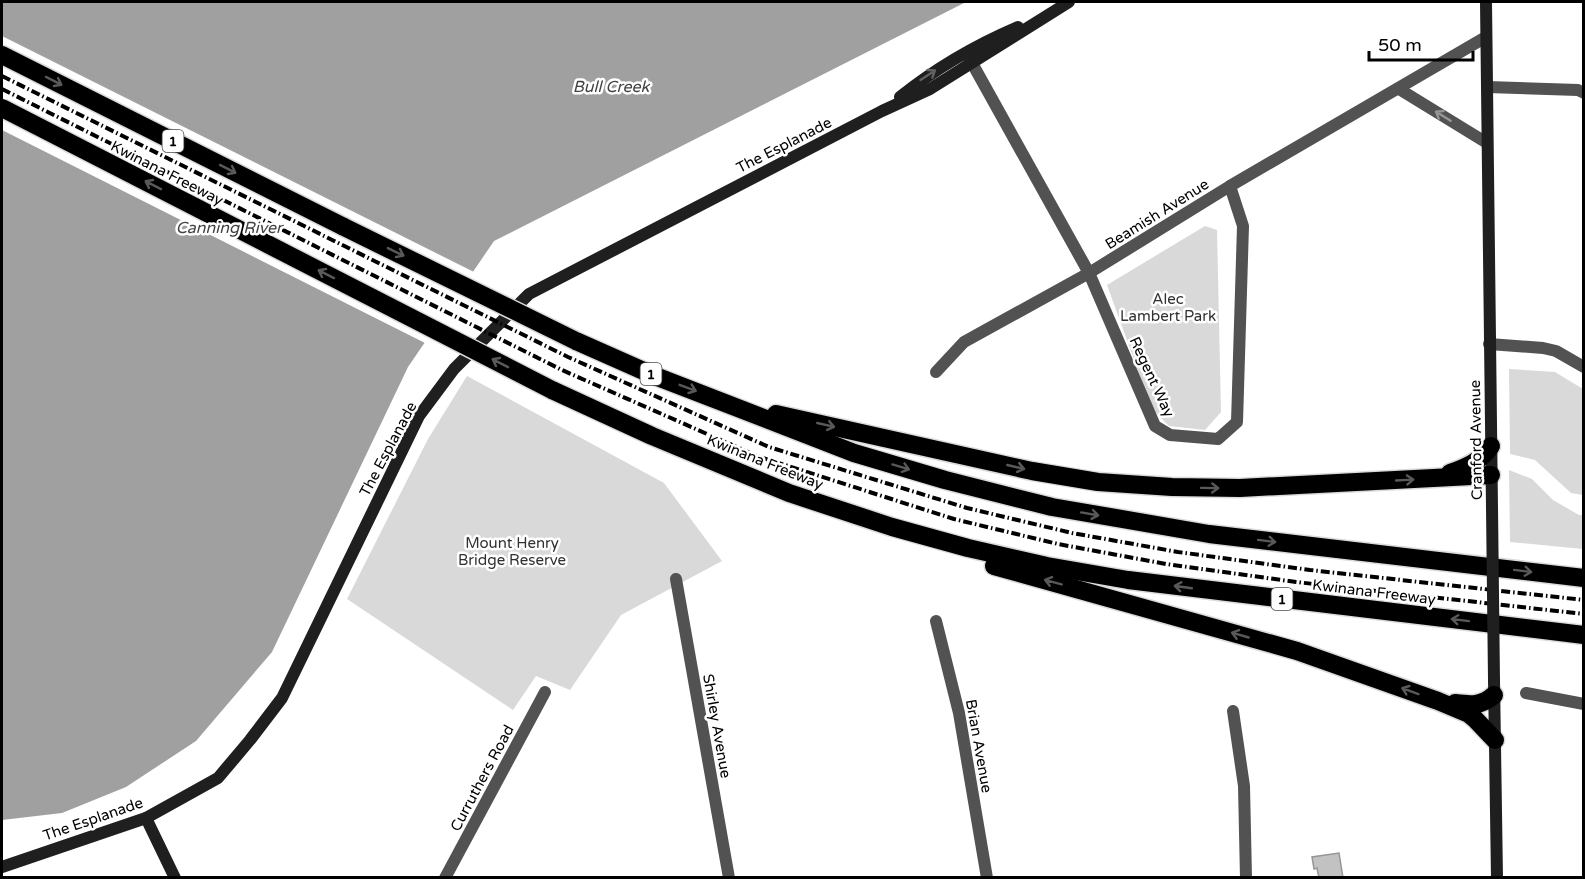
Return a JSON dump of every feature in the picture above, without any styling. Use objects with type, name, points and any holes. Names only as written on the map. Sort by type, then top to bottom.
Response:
[{"type":"highway","name":"Kwinana Freeway","points":[[2,55],[576,341],[655,376],[854,453],[945,480],[1052,507],[1209,534],[1584,578]]},
{"type":"highway","name":"Kwinana Freeway","points":[[2,108],[558,393],[652,436],[789,493],[892,527],[1047,566],[1199,589],[1584,634]]},
{"type":"highway","points":[[558,393],[733,483],[833,521],[1297,651],[1438,701],[1476,718],[1495,741]]},
{"type":"highway","points":[[728,403],[1032,471],[1098,482],[1172,487],[1240,488],[1491,475]]},
{"type":"highway","points":[[1437,478],[1471,465],[1491,446]]},
{"type":"highway","points":[[1438,701],[1477,705],[1485,703],[1494,688]]},
{"type":"street","name":"The Esplanade","points":[[2,867],[146,818],[218,778],[250,741],[282,698],[419,416],[454,369],[529,294],[882,111],[930,89],[969,58],[1002,45],[1069,2]]},
{"type":"street","name":"Cranford Avenue","points":[[1486,2],[1497,878]]},
{"type":"street","name":"Beamish Avenue","points":[[936,372],[964,342],[1089,273],[1230,186],[1486,37]]},
{"type":"street","name":"Regent Way","points":[[969,58],[1089,273],[1155,426],[1170,435],[1218,439],[1237,422],[1243,226],[1230,186]]},
{"type":"street","points":[[1487,87],[1578,90],[1584,93]]},
{"type":"street","points":[[1399,89],[1487,143]]},
{"type":"street","points":[[1490,344],[1549,349],[1584,367]]},
{"type":"street","name":"Shirley Avenue","points":[[676,579],[729,878]]},
{"type":"street","name":"Brian Avenue","points":[[936,621],[959,713],[987,878]]},
{"type":"street","name":"Curruthers Road","points":[[445,878],[545,692]]},
{"type":"street","points":[[1526,693],[1584,704]]},
{"type":"street","points":[[1233,711],[1244,786],[1246,878]]},
{"type":"street","points":[[146,818],[175,878]]},
{"type":"green space","name":"Alec Lambert Park","points":[[1205,226],[1217,230],[1221,412],[1205,430],[1169,426],[1152,409],[1107,285]]},
{"type":"green space","points":[[1509,369],[1555,372],[1583,389],[1583,495],[1571,493],[1535,460],[1510,454]]},
{"type":"green space","name":"Mount Henry Bridge Reserve","points":[[467,376],[664,483],[722,561],[621,615],[570,690],[536,676],[513,710],[347,599],[428,439]]},
{"type":"green space","points":[[1509,470],[1532,479],[1553,500],[1583,515],[1583,549],[1510,542]]},
{"type":"water","name":"Canning River","points":[[2,2],[966,2],[494,241],[408,367],[272,652],[196,741],[126,787],[62,813],[2,820]]},
{"type":"pier","points":[[2,36],[476,273],[427,344],[2,130]]},
{"type":"building","points":[[1339,853],[1343,878],[1319,878],[1317,868],[1314,869],[1312,857]]},
{"type":"railway","points":[[2,76],[568,357],[769,447],[967,508],[1072,533],[1178,552],[1310,570],[1584,600]]},
{"type":"railway","points":[[2,89],[562,370],[757,456],[954,519],[1058,544],[1166,564],[1296,582],[1584,614]]},
{"type":"water label","name":"Bull Creek","points":[[611,87]]}]
